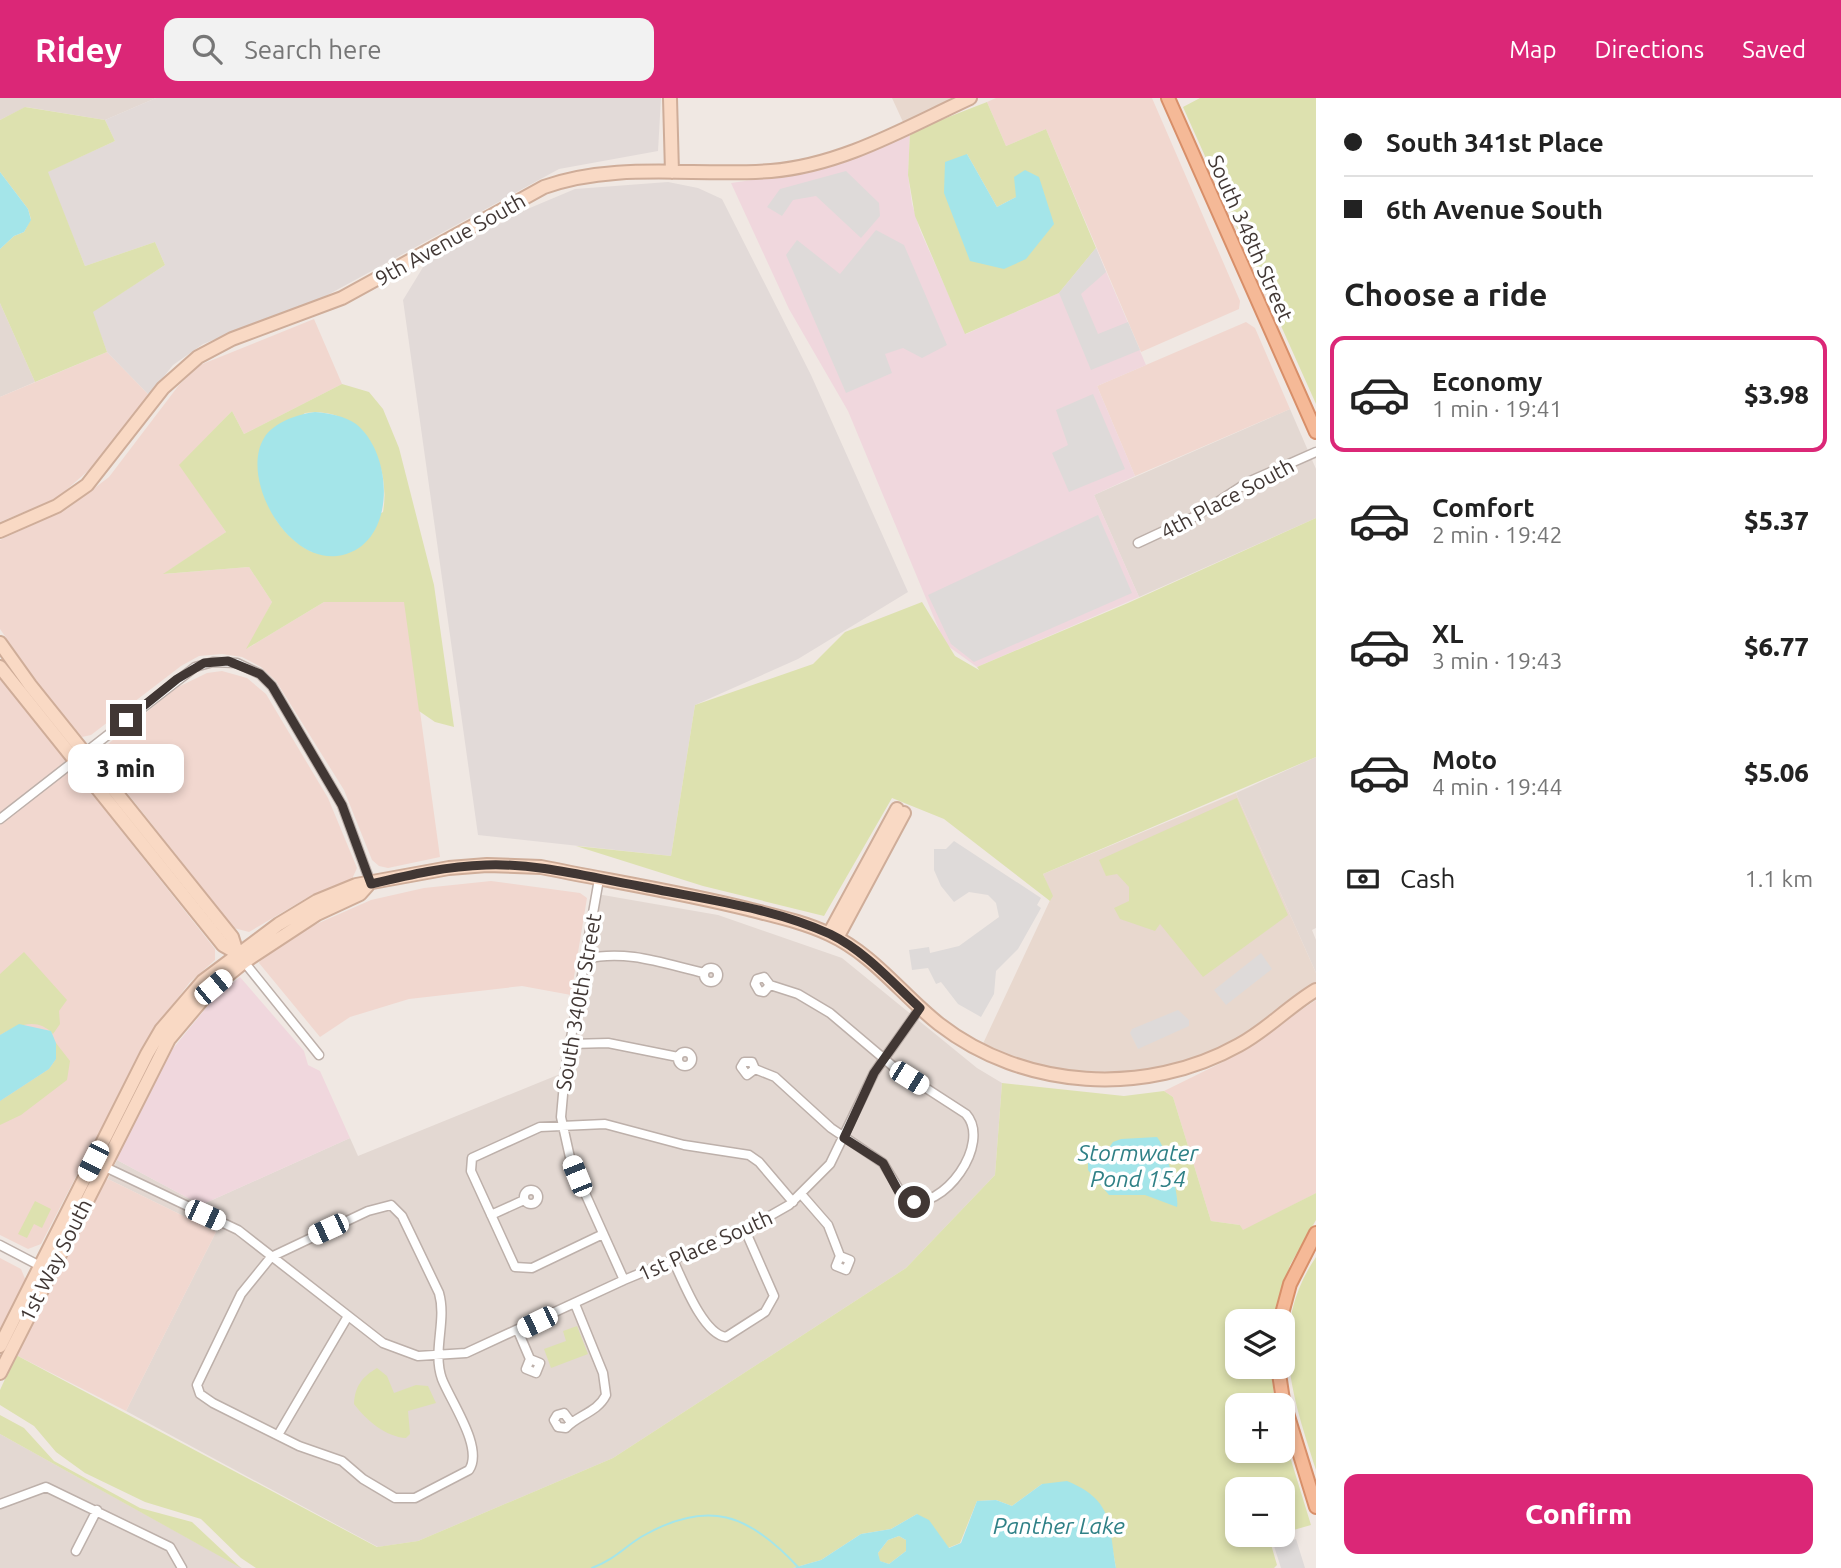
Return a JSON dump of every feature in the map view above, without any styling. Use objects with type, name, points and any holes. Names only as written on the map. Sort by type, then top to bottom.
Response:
[{"type":"main road","points":[[670,98],[671,172]]},
{"type":"main road","name":"9th Avenue South","points":[[0,531],[57,506],[88,485],[170,379],[211,348],[342,298],[544,187],[572,178],[604,174],[773,171],[816,163],[872,143],[970,98]]},
{"type":"main road","name":"South 348th Street","points":[[1168,98],[1316,432]]},
{"type":"main road","points":[[0,643],[79,758]]},
{"type":"main road","points":[[0,667],[79,758],[223,944],[240,957]]},
{"type":"main road","points":[[833,936],[901,811]]},
{"type":"main road","name":"1st Way South","points":[[0,1373],[44,1268],[161,1030],[203,981],[317,914],[360,894],[369,884],[449,867],[541,867],[717,901],[833,936],[870,961],[920,1008],[979,1050],[1020,1067],[1055,1076],[1088,1079],[1152,1076],[1181,1069],[1224,1053],[1258,1034],[1316,990]]},
{"type":"main road","name":"1st Way South","points":[[0,1346],[103,1166],[169,1039],[240,957]]},
{"type":"main road","points":[[1283,1309],[1290,1284],[1316,1233]]},
{"type":"main road","points":[[1280,1379],[1283,1401],[1316,1507]]},
{"type":"street","name":"4th Place South","points":[[1138,544],[1196,516],[1248,482],[1316,452]]},
{"type":"street","points":[[0,820],[195,667],[228,661],[253,669],[272,686],[342,805],[369,884]]},
{"type":"street","name":"South 340th Street","points":[[600,879],[570,1044],[562,1098],[563,1125],[571,1162],[624,1280]]},
{"type":"street","points":[[586,960],[606,955],[637,957],[704,973]]},
{"type":"street","points":[[240,957],[318,1055]]},
{"type":"street","points":[[755,1069],[775,1077],[844,1138],[883,1163],[899,1194],[910,1202],[918,1202],[949,1187],[961,1176],[973,1133],[969,1117],[883,1058],[822,1007],[798,993],[771,985]]},
{"type":"street","name":"1st Place South","points":[[103,1166],[238,1230],[372,1336],[396,1349],[418,1356],[438,1357],[466,1353],[624,1280],[745,1230],[775,1215],[793,1202],[825,1171],[883,1058],[920,1008]]},
{"type":"street","points":[[570,1044],[608,1043],[678,1057]]},
{"type":"street","points":[[603,1234],[532,1268],[520,1270],[512,1263],[471,1171],[472,1158],[528,1130],[563,1125],[613,1125],[684,1145],[743,1152],[759,1162],[793,1202]]},
{"type":"street","points":[[801,1194],[825,1220],[841,1256]]},
{"type":"street","points":[[491,1215],[524,1200]]},
{"type":"street","points":[[391,1205],[402,1216],[439,1293],[441,1317],[438,1357],[441,1375],[467,1433],[474,1458],[472,1467],[460,1476],[415,1498],[401,1499],[378,1489],[342,1461],[278,1435],[208,1400],[198,1389],[199,1377],[241,1294],[271,1257],[368,1211],[391,1205]]},
{"type":"street","points":[[673,1260],[705,1323],[718,1336],[726,1337],[765,1312],[774,1296],[745,1230]]},
{"type":"street","points":[[0,1245],[44,1268]]},
{"type":"street","points":[[570,1421],[594,1410],[606,1395],[603,1373],[575,1304]]},
{"type":"street","points":[[278,1435],[348,1316]]},
{"type":"street","points":[[518,1331],[530,1359]]},
{"type":"street","points":[[0,1504],[46,1487],[170,1548],[182,1568]]},
{"type":"street","points":[[76,1551],[97,1510]]},
{"type":"shaded area","points":[[0,98],[156,98],[105,120],[26,107],[0,120]]},
{"type":"shaded area","points":[[156,98],[661,98],[658,151],[559,169],[322,298],[203,344],[173,365],[149,395],[107,352],[92,312],[165,265],[155,242],[85,266],[47,172],[115,141],[105,120]]},
{"type":"shaded area","points":[[892,98],[957,98],[903,122]]},
{"type":"shaded area","points":[[996,98],[1152,98],[1240,301],[1239,309],[1141,352],[1046,129],[1006,146],[987,102]]},
{"type":"shaded area","points":[[910,132],[908,175],[912,204],[920,230],[966,334],[1059,293],[1096,248],[1146,365],[1097,386],[1135,476],[1094,495],[1139,597],[977,667],[945,644],[848,411],[789,309],[731,183],[807,172]]},
{"type":"shaded area","points":[[846,171],[879,203],[880,216],[861,238],[816,196],[793,200],[782,216],[767,207],[780,189]]},
{"type":"shaded area","points":[[668,182],[698,188],[722,199],[811,375],[908,592],[798,659],[695,705],[671,856],[478,835],[403,300],[425,264],[525,210],[575,189]]},
{"type":"shaded area","points":[[876,230],[904,245],[947,345],[922,358],[903,348],[885,354],[892,373],[846,393],[786,255],[797,240],[840,274]]},
{"type":"shaded area","points":[[1096,248],[1106,272],[1081,294],[1098,334],[1128,322],[1140,350],[1091,370],[1059,293]]},
{"type":"shaded area","points":[[0,303],[35,382],[0,397]]},
{"type":"shaded area","points":[[314,319],[342,384],[244,434],[232,411],[180,465],[226,532],[164,574],[249,567],[272,602],[248,648],[324,602],[405,602],[440,857],[388,868],[379,866],[372,860],[344,790],[276,681],[261,667],[242,657],[222,654],[199,656],[181,666],[91,735],[82,737],[53,705],[0,629],[0,540],[67,509],[109,477],[179,385],[200,365]]},
{"type":"shaded area","points":[[1246,322],[1255,328],[1290,409],[1135,476],[1097,386]]},
{"type":"shaded area","points":[[107,352],[149,395],[89,470],[57,498],[0,522],[0,397]]},
{"type":"shaded area","points":[[1093,394],[1125,469],[1069,492],[1052,453],[1068,445],[1056,410]]},
{"type":"shaded area","points":[[1290,409],[1316,469],[1316,518],[1139,597],[1094,495]]},
{"type":"shaded area","points":[[1098,515],[1132,593],[974,662],[951,644],[928,595]]},
{"type":"shaded area","points":[[222,671],[247,678],[266,694],[328,798],[357,868],[352,879],[305,899],[249,932],[234,928],[98,756],[102,749],[176,688],[207,673]]},
{"type":"shaded area","points":[[0,678],[215,949],[215,960],[190,982],[149,1036],[41,1244],[28,1249],[0,1235]]},
{"type":"shaded area","points":[[1316,757],[1316,928],[1312,930],[1316,940],[1316,973],[1236,793]]},
{"type":"shaded area","points":[[1236,793],[1316,973],[1316,990],[1258,1034],[1192,1065],[1088,1079],[980,1050],[1052,896],[1043,874]]},
{"type":"shaded area","points":[[954,841],[1041,898],[1037,905],[1041,908],[1018,949],[996,971],[994,994],[981,1017],[958,1004],[941,982],[936,984],[928,968],[912,970],[909,950],[929,947],[930,953],[959,946],[999,917],[996,903],[988,895],[969,892],[954,902],[941,886],[934,870],[934,849],[946,849]]},
{"type":"shaded area","points":[[491,881],[580,893],[587,898],[571,995],[522,986],[409,999],[350,1017],[320,1037],[259,963],[262,957],[303,930],[371,900],[424,888]]},
{"type":"shaded area","points":[[597,894],[718,915],[842,958],[977,1068],[1002,1083],[995,1175],[906,1268],[613,1458],[418,1541],[378,1547],[126,1411],[216,1232],[108,1179],[117,1160],[201,1205],[350,1138],[358,1156],[565,1072]]},
{"type":"shaded area","points":[[1261,953],[1272,969],[1226,1005],[1214,990]]},
{"type":"shaded area","points":[[240,977],[304,1051],[308,1065],[320,1071],[350,1138],[201,1205],[117,1160],[117,1154],[171,1051],[215,997]]},
{"type":"shaded area","points":[[1316,1000],[1316,1193],[1243,1231],[1240,1225],[1211,1221],[1173,1097],[1164,1091],[1225,1061]]},
{"type":"shaded area","points":[[1178,1010],[1189,1020],[1189,1026],[1138,1049],[1130,1033],[1132,1029]]},
{"type":"shaded area","points":[[108,1179],[216,1232],[126,1411],[16,1355],[104,1182]]},
{"type":"shaded area","points":[[0,1258],[21,1269],[26,1281],[0,1333]]},
{"type":"shaded area","points":[[0,1434],[242,1568],[0,1568]]},
{"type":"shaded area","points":[[1295,1539],[1305,1568],[1281,1568],[1274,1547],[1295,1547]]},
{"type":"green space","points":[[1200,98],[1316,98],[1316,404],[1183,107]]},
{"type":"green space","points":[[987,102],[1006,146],[1046,129],[1096,248],[1059,293],[965,334],[915,216],[908,175],[910,132]],"holes":[[[967,154],[997,207],[1016,197],[970,261]]]},
{"type":"green space","points":[[25,107],[105,120],[115,141],[48,172],[85,266],[155,242],[165,265],[93,312],[107,352],[35,382],[0,303],[0,249],[14,236],[24,232],[31,219],[28,209],[0,172],[0,120]]},
{"type":"green space","points":[[342,384],[369,392],[383,409],[399,448],[434,585],[454,727],[435,722],[419,711],[404,602],[324,602],[246,649],[272,602],[249,567],[163,574],[226,532],[179,465],[232,411],[244,434]],"holes":[[[305,413],[325,413],[342,418],[357,428],[368,441],[377,457],[385,493],[383,512],[312,552],[287,534],[271,510],[262,482],[260,451]]]},
{"type":"green space","points":[[1316,518],[1316,757],[1043,874],[1053,896],[1050,901],[944,819],[892,798],[824,916],[703,886],[576,846],[671,856],[695,705],[813,664],[845,632],[922,602],[955,656],[979,670],[977,667],[1128,603]]},
{"type":"green space","points":[[1237,798],[1288,915],[1203,977],[1160,924],[1155,931],[1120,919],[1114,908],[1129,901],[1129,887],[1117,874],[1106,876],[1099,860]]},
{"type":"green space","points":[[24,952],[67,1000],[59,1011],[60,1024],[53,1034],[40,1025],[27,1024],[0,1035],[0,974]]},
{"type":"green space","points":[[56,1043],[70,1061],[67,1080],[21,1115],[0,1125],[0,1101],[49,1069],[56,1059]]},
{"type":"green space","points":[[1002,1083],[1124,1096],[1164,1091],[1173,1097],[1211,1221],[1240,1225],[1243,1230],[1316,1193],[1316,1220],[1290,1265],[1277,1309],[1225,1309],[1225,1379],[1272,1379],[1274,1393],[1225,1393],[1225,1463],[1292,1463],[1311,1525],[1295,1530],[1295,1477],[1225,1477],[1225,1547],[1272,1547],[1277,1565],[1274,1568],[1116,1568],[1112,1546],[1042,1484],[1012,1506],[996,1500],[977,1501],[960,1543],[948,1548],[917,1514],[891,1529],[861,1534],[821,1560],[793,1568],[256,1568],[241,1558],[201,1519],[145,1502],[85,1473],[56,1452],[34,1426],[0,1405],[0,1390],[16,1355],[377,1547],[418,1541],[613,1458],[906,1268],[995,1175]]},
{"type":"green space","points":[[35,1201],[51,1209],[42,1228],[34,1224],[27,1238],[18,1234]]},
{"type":"green space","points":[[1316,1257],[1316,1470],[1299,1415],[1292,1379],[1295,1379],[1295,1309],[1292,1309],[1301,1283]]},
{"type":"green space","points":[[577,1326],[588,1354],[551,1368],[544,1349],[566,1341],[563,1331]]},
{"type":"green space","points":[[377,1368],[387,1376],[394,1393],[416,1385],[428,1386],[436,1403],[408,1411],[410,1434],[406,1438],[391,1435],[377,1427],[354,1404],[360,1383]]},
{"type":"green space","points":[[0,1415],[24,1428],[54,1461],[140,1508],[192,1522],[241,1568],[0,1434]]},
{"type":"green space","points":[[899,1536],[906,1540],[906,1551],[889,1564],[879,1561],[878,1553],[888,1540]]},
{"type":"water","points":[[967,154],[997,207],[1016,197],[1014,177],[1025,170],[1039,177],[1054,224],[1026,259],[1004,269],[970,261],[944,193],[945,162]]},
{"type":"water","points":[[0,172],[28,209],[31,220],[24,232],[14,236],[0,249]]},
{"type":"water","points":[[315,412],[337,415],[356,424],[369,438],[383,477],[384,499],[380,519],[371,536],[357,549],[337,556],[318,554],[301,546],[285,532],[272,514],[258,474],[258,455],[268,432],[287,420]]},
{"type":"water","points":[[19,1024],[51,1031],[56,1043],[56,1059],[49,1069],[0,1101],[0,1035]]},
{"type":"water","name":"Stormwater Pond 154","points":[[1157,1137],[1171,1171],[1177,1207],[1145,1195],[1109,1195],[1088,1170],[1088,1153],[1103,1156],[1113,1142],[1121,1139]]},
{"type":"water","name":"Panther Lake","points":[[1067,1481],[1094,1497],[1110,1527],[1116,1568],[793,1568],[821,1560],[861,1534],[891,1529],[917,1514],[929,1520],[949,1548],[961,1543],[977,1501],[996,1500],[1012,1506],[1042,1484]],"holes":[[[899,1536],[906,1540],[906,1551],[889,1564],[880,1561],[878,1553],[888,1540]]]},
{"type":"waterway","points":[[592,1568],[665,1525],[707,1515],[744,1524],[762,1534],[798,1567]]},
{"type":"route","points":[[126,720],[195,667],[204,663],[228,661],[247,666],[272,686],[330,782],[356,838],[371,884],[449,867],[541,867],[717,901],[795,922],[829,934],[854,948],[920,1008],[874,1073],[844,1138],[883,1163],[902,1198],[914,1202]]}]
